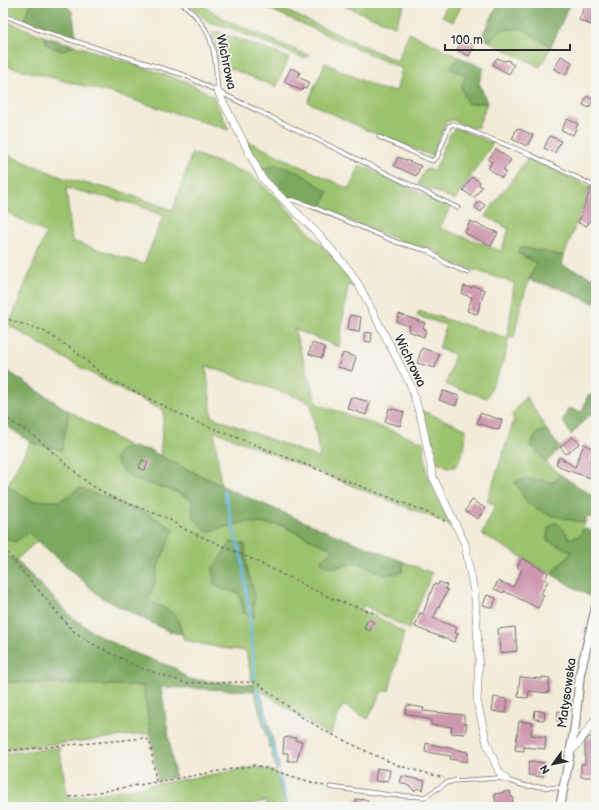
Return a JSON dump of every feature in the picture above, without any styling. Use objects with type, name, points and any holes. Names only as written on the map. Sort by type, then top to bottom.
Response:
[{"type":"street","name":"Wichrowa","points":[[218,92],[262,178],[286,200],[349,270],[360,287],[411,386],[422,422],[432,477],[465,544],[474,598],[479,658],[477,701],[481,722],[494,763],[498,772],[506,779]]},
{"type":"street","name":"Matysowska","points":[[560,807],[575,726],[580,674],[596,607]]},
{"type":"street","points":[[569,754],[579,743],[596,718]]},
{"type":"lane","name":"Wichrowa","points":[[182,3],[198,17],[211,39],[218,92]]},
{"type":"lane","points":[[3,15],[42,31],[184,75],[458,208]]},
{"type":"lane","points":[[379,137],[432,161],[437,157],[449,126],[453,124],[529,154],[596,187]]},
{"type":"lane","points":[[286,200],[293,200],[316,208],[396,242],[429,251],[447,264],[468,273]]},
{"type":"lane","points":[[330,787],[390,795],[425,797],[446,783],[453,781],[506,779],[526,786],[563,785]]},
{"type":"path","points":[[3,318],[42,330],[71,348],[107,378],[192,420],[424,511],[457,527]]},
{"type":"path","points":[[3,416],[33,436],[88,484],[109,496],[169,519],[184,529],[239,553],[330,598],[374,613]]},
{"type":"path","points":[[3,548],[72,630],[92,644],[138,667],[186,683],[256,682],[303,718],[329,733],[400,766],[453,781]]},
{"type":"path","points":[[3,751],[146,738],[150,742],[156,782]]},
{"type":"path","points":[[70,797],[255,765],[330,787]]},
{"type":"green space","points":[[3,3],[31,3],[24,20],[3,11]]},
{"type":"green space","points":[[31,3],[63,3],[72,11],[76,36],[24,20]]},
{"type":"green space","points":[[188,3],[199,3],[228,21],[310,56],[303,58],[230,28],[208,22]]},
{"type":"green space","points":[[256,3],[269,3],[397,61],[409,33],[459,57],[450,68],[466,75],[468,104],[487,103],[478,127],[471,128],[453,120],[446,122],[432,156],[364,129],[308,102],[325,63],[380,89],[396,91],[402,69]]},
{"type":"green space","points":[[336,3],[405,3],[395,26]]},
{"type":"green space","points":[[448,3],[463,3],[453,22],[442,16]]},
{"type":"green space","points":[[499,3],[570,3],[551,47],[524,29],[503,29],[488,41],[481,37]]},
{"type":"green space","points":[[3,20],[46,37],[47,45],[62,51],[74,45],[185,81],[213,96],[229,130],[114,94],[3,65]]},
{"type":"green space","points":[[503,29],[524,29],[551,47],[540,67],[488,41]]},
{"type":"green space","points":[[217,31],[289,58],[276,87],[220,64],[212,33]]},
{"type":"green space","points":[[46,37],[74,45],[63,51],[46,45]]},
{"type":"green space","points":[[459,57],[484,68],[479,82],[487,103],[468,104],[461,88],[466,75],[450,69]]},
{"type":"green space","points":[[456,128],[493,143],[455,200],[418,184],[425,169],[434,170],[442,156],[441,153],[450,134]]},
{"type":"green space","points":[[245,140],[349,189],[360,165],[451,207],[440,228],[501,251],[509,229],[485,216],[525,162],[530,159],[590,187],[564,256],[520,247],[517,253],[537,263],[525,290],[514,338],[508,338],[514,283],[446,261],[436,251],[400,241],[321,209],[328,192],[262,170]]},
{"type":"green space","points":[[3,153],[64,178],[122,192],[173,210],[192,153],[250,174],[274,195],[328,252],[358,288],[348,285],[339,347],[294,329],[317,404],[423,442],[427,475],[445,513],[455,529],[439,520],[214,431],[221,485],[160,456],[164,411],[85,370],[9,325],[46,233],[3,210]],"holes":[[[66,188],[138,205],[163,216],[144,264],[72,241]],[[206,366],[302,399],[311,404],[320,458],[212,417]]]},
{"type":"green space","points":[[275,164],[300,173],[328,192],[321,209],[303,200],[286,196],[270,182],[262,170]]},
{"type":"green space","points":[[520,247],[564,256],[562,265],[596,279],[596,302],[593,303],[561,289],[529,280],[537,263],[517,253]]},
{"type":"green space","points":[[419,311],[508,338],[506,353],[487,398],[446,385],[455,354],[439,349],[446,325],[417,316]]},
{"type":"green space","points":[[3,368],[69,411],[62,450],[30,442],[3,423]]},
{"type":"green space","points":[[588,395],[596,395],[596,416],[589,415],[571,435],[563,421],[568,408],[582,412]]},
{"type":"green space","points":[[526,396],[547,430],[539,432],[530,444],[546,463],[561,475],[553,482],[526,479],[515,482],[572,520],[585,523],[581,535],[569,539],[565,531],[555,522],[548,528],[547,540],[572,552],[551,574],[482,534],[495,506],[487,501],[514,420],[512,415]]},
{"type":"green space","points":[[420,410],[466,429],[464,449],[455,467],[448,467],[433,460]]},
{"type":"green space","points":[[69,411],[131,447],[121,449],[131,478],[176,492],[192,500],[193,517],[207,532],[245,522],[280,525],[334,550],[341,567],[354,563],[389,574],[401,572],[404,562],[432,573],[409,629],[363,605],[362,611],[376,616],[404,633],[389,691],[382,691],[368,719],[343,705],[330,735],[304,720],[260,690],[280,769],[276,769],[254,691],[246,651],[221,648],[184,640],[177,616],[161,606],[147,601],[153,589],[159,563],[174,530],[80,488],[59,501],[32,501],[7,486],[30,442],[62,450]],"holes":[[[245,544],[246,565],[254,592],[244,613],[239,593]]]},
{"type":"green space","points":[[547,430],[560,448],[546,463],[530,444],[539,432]]},
{"type":"green space","points":[[131,447],[150,450],[171,462],[231,490],[321,529],[404,562],[402,572],[386,575],[360,563],[350,563],[338,567],[322,564],[322,558],[334,550],[280,525],[245,522],[207,532],[193,517],[192,500],[175,491],[132,478],[125,473],[115,458],[121,449]]},
{"type":"green space","points":[[561,475],[596,498],[596,516],[586,518],[585,523],[550,515],[528,504],[515,482],[526,479],[553,482]]},
{"type":"green space","points":[[3,483],[32,501],[59,501],[80,488],[151,515],[174,530],[159,563],[153,589],[147,601],[161,606],[177,616],[182,634],[170,632],[102,598],[28,532],[15,542],[3,537]]},
{"type":"green space","points":[[555,522],[565,531],[569,539],[581,535],[583,528],[596,533],[596,572],[589,596],[551,574],[572,552],[547,540],[548,529]]},
{"type":"green space","points":[[28,532],[38,540],[16,560],[3,555],[3,537],[15,542]]},
{"type":"green space","points":[[231,542],[245,544],[246,565],[254,592],[254,619],[244,613],[239,593],[221,589],[214,585],[213,568]]},
{"type":"green space","points":[[3,555],[16,560],[72,617],[93,632],[131,652],[175,668],[188,679],[254,685],[254,691],[161,687],[175,777],[158,781],[143,686],[3,682]]},
{"type":"green space","points":[[3,682],[143,686],[151,733],[3,750]]},
{"type":"green space","points":[[59,747],[68,799],[256,767],[276,772],[286,807],[267,807],[266,801],[237,807],[3,807],[3,754]]},
{"type":"building","points":[[586,3],[596,6],[596,27],[579,20]]},
{"type":"building","points":[[462,40],[474,45],[469,56],[457,50]]},
{"type":"building","points":[[561,56],[572,62],[566,75],[554,69]]},
{"type":"building","points":[[497,58],[504,61],[509,60],[510,63],[514,65],[509,74],[493,65]]},
{"type":"building","points":[[291,68],[300,72],[298,77],[309,82],[306,89],[303,88],[302,91],[284,82]]},
{"type":"building","points":[[587,96],[593,100],[589,108],[583,105]]},
{"type":"building","points":[[567,119],[578,124],[573,135],[561,130]]},
{"type":"building","points":[[517,128],[533,135],[527,146],[512,139]]},
{"type":"building","points":[[550,136],[561,141],[555,153],[544,148]]},
{"type":"building","points":[[496,149],[511,160],[503,170],[506,172],[502,178],[488,168],[492,162],[488,160]]},
{"type":"building","points":[[398,157],[421,166],[416,176],[394,166]]},
{"type":"building","points":[[472,177],[480,182],[479,185],[482,187],[474,198],[463,190]]},
{"type":"building","points":[[591,188],[596,190],[596,206],[587,226],[578,223]]},
{"type":"building","points":[[479,201],[485,205],[481,212],[475,208]]},
{"type":"building","points":[[470,221],[498,233],[491,246],[465,233]]},
{"type":"building","points":[[464,286],[472,288],[473,286],[485,290],[477,314],[467,311],[472,297],[462,294]]},
{"type":"building","points":[[399,314],[425,323],[423,328],[426,329],[424,337],[408,331],[410,326],[397,322]]},
{"type":"building","points":[[350,315],[361,317],[359,332],[348,330]]},
{"type":"building","points":[[365,332],[372,333],[371,342],[364,341]]},
{"type":"building","points":[[312,343],[325,347],[322,358],[309,354]]},
{"type":"building","points":[[422,348],[439,354],[435,368],[417,363]]},
{"type":"building","points":[[343,353],[356,357],[352,371],[338,367]]},
{"type":"building","points":[[443,391],[459,396],[456,406],[439,400]]},
{"type":"building","points":[[351,397],[370,402],[366,415],[347,408]]},
{"type":"building","points":[[389,408],[404,412],[400,426],[385,422]]},
{"type":"building","points":[[480,413],[502,420],[499,430],[477,423]]},
{"type":"building","points":[[572,437],[580,443],[566,454],[560,447]]},
{"type":"building","points":[[584,444],[594,449],[590,461],[596,463],[591,478],[566,470],[556,464],[559,457],[575,467]]},
{"type":"building","points":[[142,460],[148,462],[145,470],[139,468]]},
{"type":"building","points":[[472,500],[485,508],[478,519],[465,511]]},
{"type":"building","points":[[522,558],[548,573],[545,579],[548,581],[541,594],[544,595],[538,608],[504,591],[503,593],[494,589],[498,581],[513,587],[522,570],[517,567]]},
{"type":"building","points":[[439,582],[447,585],[445,589],[448,590],[433,618],[457,628],[455,633],[458,634],[454,642],[415,627],[420,613],[423,614],[434,584],[438,585]]},
{"type":"building","points":[[487,595],[496,598],[493,608],[483,605]]},
{"type":"building","points":[[368,619],[374,622],[370,631],[364,628]]},
{"type":"building","points":[[515,627],[517,651],[500,653],[498,629]]},
{"type":"building","points":[[520,677],[542,679],[542,677],[550,678],[548,693],[529,691],[528,698],[518,697]]},
{"type":"building","points":[[494,697],[508,699],[506,713],[492,711]]},
{"type":"building","points":[[407,705],[424,708],[423,711],[464,715],[464,723],[467,724],[465,734],[451,733],[452,727],[431,725],[431,720],[405,713]]},
{"type":"building","points":[[535,710],[545,712],[544,720],[534,719]]},
{"type":"building","points":[[558,711],[564,712],[564,722],[557,721]]},
{"type":"building","points":[[519,721],[533,723],[531,735],[546,737],[545,749],[524,747],[524,751],[515,750]]},
{"type":"building","points":[[589,737],[596,737],[596,775],[593,777],[581,777],[581,764],[585,764],[585,742]]},
{"type":"building","points":[[284,738],[296,738],[296,741],[302,741],[297,761],[288,761],[288,753],[283,753]]},
{"type":"building","points":[[426,743],[468,752],[467,762],[450,759],[451,756],[425,752]]},
{"type":"building","points":[[529,761],[544,763],[543,777],[528,775]]},
{"type":"building","points":[[377,768],[390,770],[388,781],[375,781]]},
{"type":"building","points":[[402,776],[425,781],[423,790],[418,788],[414,791],[411,787],[400,782]]},
{"type":"building","points":[[510,791],[511,797],[513,797],[512,807],[497,807],[494,794]]},
{"type":"building","points":[[356,799],[368,800],[367,807],[356,807]]},
{"type":"waterway","points":[[224,491],[242,560],[250,618],[255,680]]},
{"type":"waterway","points":[[257,688],[278,768]]},
{"type":"waterway","points":[[279,774],[288,807]]}]
